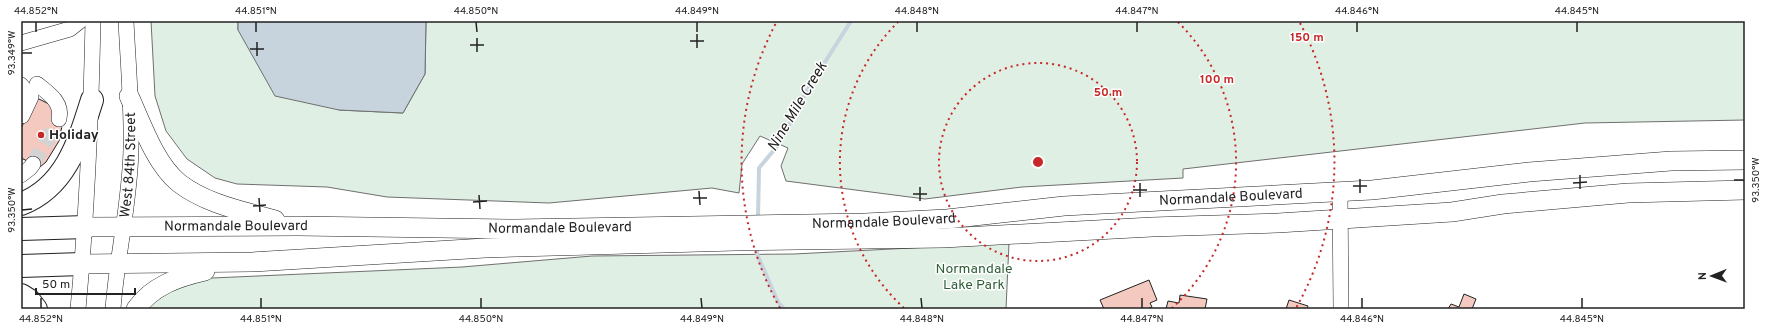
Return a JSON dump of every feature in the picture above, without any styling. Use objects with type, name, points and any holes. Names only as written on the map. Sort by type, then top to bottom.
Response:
[{"type":"highway","points":[[21,204],[47,189],[63,171],[77,146],[92,100]]},
{"type":"highway","name":"Normandale Boulevard","points":[[21,229],[86,227]]},
{"type":"highway","name":"Normandale Boulevard","points":[[21,266],[82,264]]},
{"type":"highway","points":[[21,295],[29,300],[36,309]]},
{"type":"main road","points":[[129,96],[155,151],[178,183],[212,201],[298,226]]},
{"type":"main road","name":"Normandale Boulevard","points":[[86,227],[298,226],[735,233],[781,232],[947,219],[1064,206],[1340,192],[1529,172],[1671,161],[1745,160]]},
{"type":"main road","name":"Normandale Boulevard","points":[[781,232],[943,238],[1121,228],[1340,220],[1452,212],[1502,204],[1628,193],[1745,190]]},
{"type":"main road","name":"Normandale Boulevard","points":[[82,264],[252,262],[735,233]]},
{"type":"main road","points":[[136,309],[149,295],[163,284],[183,276],[252,262]]},
{"type":"street","points":[[21,43],[70,29],[80,21]]},
{"type":"street","points":[[78,309],[86,227],[92,100],[93,21]]},
{"type":"street","name":"West 84th Street","points":[[113,309],[117,264],[126,212],[131,149],[126,21]]},
{"type":"street","points":[[22,112],[31,97],[32,84],[56,100],[60,115],[59,119]]},
{"type":"street","points":[[21,175],[33,164]]},
{"type":"street","points":[[1340,192],[1341,309]]},
{"type":"green space","points":[[151,21],[238,21],[238,30],[339,110],[403,113],[425,74],[426,21],[1745,21],[1745,120],[1585,123],[1183,169],[1183,178],[1022,187],[925,199],[786,181],[781,166],[788,148],[760,136],[742,164],[739,193],[712,188],[549,203],[387,197],[327,187],[237,184],[215,178],[187,159],[166,131],[155,96]]},
{"type":"green space","name":"Normandale Lake Park","points":[[1009,243],[1006,309],[143,309],[187,281],[212,278],[462,267],[592,256],[794,254]]},
{"type":"shaded area","points":[[238,21],[426,21],[425,74],[403,113],[339,110],[275,96],[238,30]]},
{"type":"building","name":"Holiday","points":[[37,98],[51,105],[63,121],[59,141],[46,162],[40,167],[21,158],[21,128]]},
{"type":"building","points":[[1149,280],[1157,300],[1150,303],[1152,307],[1147,309],[1104,309],[1100,300]]},
{"type":"building","points":[[1464,294],[1476,299],[1472,309],[1448,309],[1451,304],[1459,307]]},
{"type":"building","points":[[1180,295],[1207,299],[1205,309],[1166,309],[1168,301],[1179,303]]},
{"type":"building","points":[[1289,300],[1308,306],[1307,309],[1286,309]]},
{"type":"waterway","name":"Nine Mile Creek","points":[[758,219],[759,168],[779,144],[806,92],[851,21]]},
{"type":"waterway","name":"Nine Mile Creek","points":[[757,246],[757,254],[778,302],[784,309]]},
{"type":"tunnel","points":[[33,164],[59,119]]},
{"type":"place","name":"Holiday","points":[[41,135]]}]
